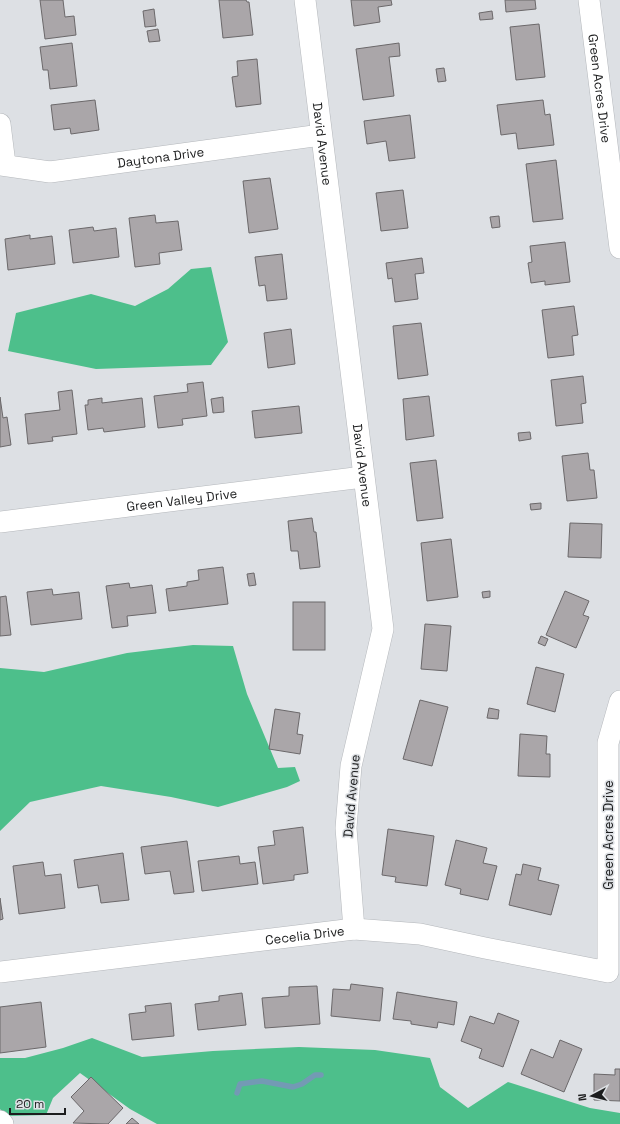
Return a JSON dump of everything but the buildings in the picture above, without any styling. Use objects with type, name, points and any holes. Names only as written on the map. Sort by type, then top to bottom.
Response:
[{"type":"street","name":"David Avenue","points":[[305,0],[383,629],[351,766],[346,828],[354,929]]},
{"type":"street","name":"Green Acres Drive","points":[[589,0],[612,125],[620,248]]},
{"type":"street","points":[[0,124],[3,164]]},
{"type":"street","name":"Daytona Drive","points":[[3,164],[50,172],[321,135]]},
{"type":"street","name":"Green Valley Drive","points":[[0,522],[363,477]]},
{"type":"street","name":"Green Acres Drive","points":[[608,972],[608,743],[620,701]]},
{"type":"street","name":"Cecelia Drive","points":[[0,972],[354,929],[420,934],[608,972]]},
{"type":"street","points":[[0,1121],[3,1124]]},
{"type":"green space","points":[[211,267],[228,342],[211,365],[96,369],[8,351],[16,313],[91,294],[135,306],[168,289],[191,269]]},
{"type":"green space","points":[[193,645],[233,646],[247,694],[278,768],[295,767],[300,781],[287,787],[218,807],[171,797],[101,786],[30,802],[0,831],[0,668],[44,672],[127,653]]},
{"type":"green space","points":[[92,1038],[142,1057],[213,1051],[299,1047],[375,1050],[430,1058],[440,1087],[468,1108],[508,1082],[590,1108],[620,1113],[620,1124],[157,1124],[130,1109],[80,1073],[53,1098],[46,1115],[6,1116],[0,1109],[0,1058],[25,1058],[63,1048]]},
{"type":"waterway","points":[[237,1093],[240,1084],[262,1081],[293,1087],[302,1084],[315,1075],[321,1075]]}]
